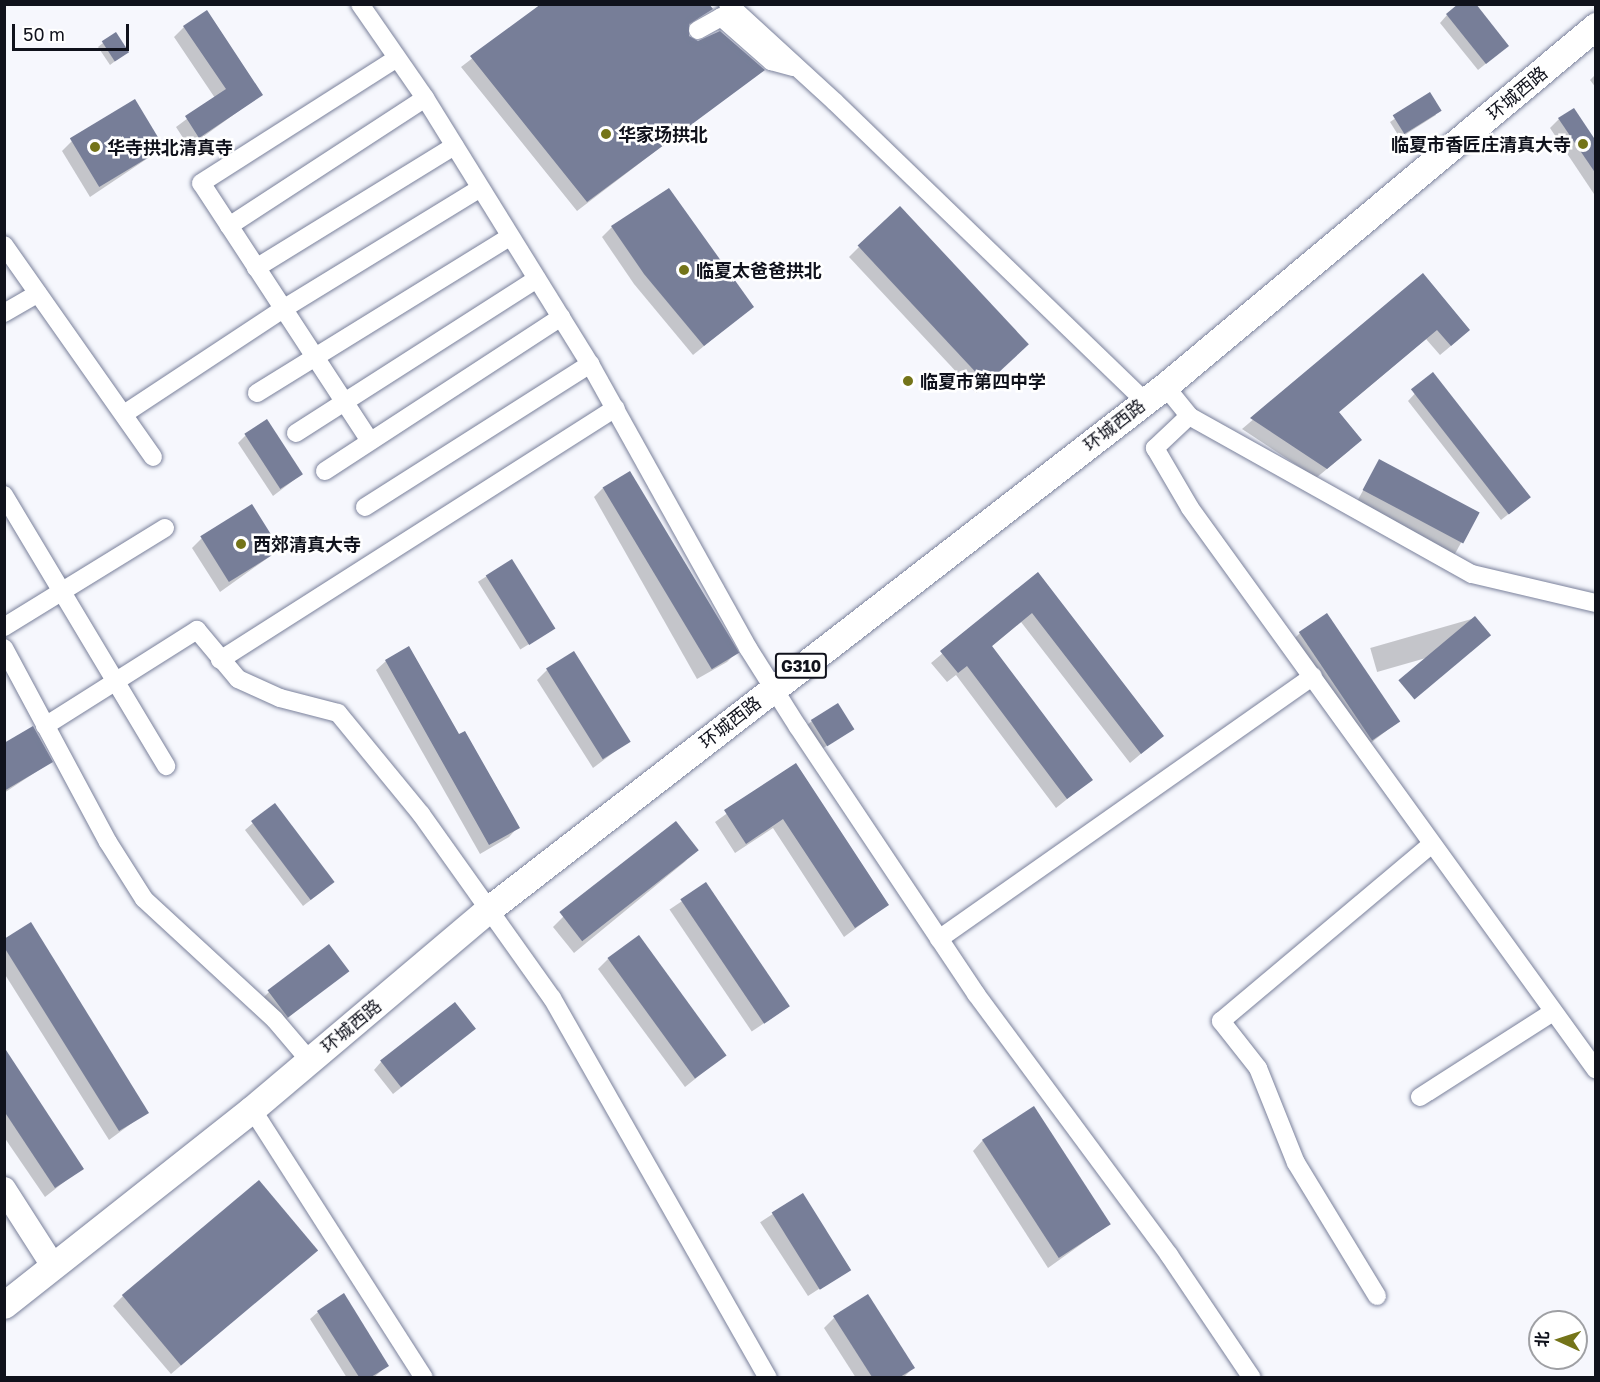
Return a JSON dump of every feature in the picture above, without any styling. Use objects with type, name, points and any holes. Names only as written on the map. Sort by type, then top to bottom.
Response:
[{"type":"highway","name":"环城西路","points":[[4,1305],[52,1264],[252,1109],[489,909],[1155,394],[1596,26]]},
{"type":"main road","points":[[4,1188],[52,1264]]},
{"type":"street","points":[[360,4],[425,98],[479,189],[590,364],[748,648],[939,939],[1169,1255],[1252,1377]]},
{"type":"street","points":[[371,4],[373,24]]},
{"type":"street","points":[[728,4],[1155,394],[1190,416],[1472,574],[1596,603]]},
{"type":"street","points":[[698,30],[721,17],[771,61],[798,69]]},
{"type":"street","points":[[370,441],[201,183],[397,58]]},
{"type":"street","points":[[229,226],[425,98]]},
{"type":"street","points":[[256,268],[454,146]]},
{"type":"street","points":[[124,414],[283,309],[479,189]]},
{"type":"street","points":[[257,393],[510,237]]},
{"type":"street","points":[[4,245],[153,457]]},
{"type":"street","points":[[296,433],[537,279]]},
{"type":"street","points":[[4,313],[38,293]]},
{"type":"street","points":[[325,471],[561,317]]},
{"type":"street","points":[[365,507],[590,364]]},
{"type":"street","points":[[220,660],[615,408]]},
{"type":"street","points":[[1190,416],[1155,448],[1190,508],[1596,1070]]},
{"type":"street","points":[[4,495],[166,766]]},
{"type":"street","points":[[4,627],[165,528]]},
{"type":"street","points":[[45,726],[113,679],[197,630],[238,679],[280,698],[338,714],[421,814],[552,998],[768,1377]]},
{"type":"street","points":[[4,648],[108,842],[144,899],[275,1020],[310,1061]]},
{"type":"street","points":[[939,939],[1313,676]]},
{"type":"street","points":[[1377,1296],[1296,1164],[1258,1068],[1221,1021],[1432,843]]},
{"type":"street","points":[[1420,1097],[1553,1012]]},
{"type":"street","points":[[252,1109],[424,1377]]},
{"type":"building","name":"华家场拱北","points":[[541,4],[709,4],[713,9],[689,24],[689,36],[698,41],[720,31],[765,70],[587,202],[470,56]]},
{"type":"building","points":[[1458,4],[1476,4],[1509,46],[1486,64],[1446,14]]},
{"type":"building","points":[[207,10],[263,95],[199,138],[185,116],[226,89],[183,26]]},
{"type":"building","points":[[116,32],[129,52],[115,61],[102,41]]},
{"type":"building","points":[[1430,92],[1442,111],[1404,134],[1393,115]]},
{"type":"building","points":[[135,99],[164,148],[99,187],[70,138]]},
{"type":"building","points":[[1574,108],[1596,141],[1596,174],[1558,118]]},
{"type":"building","name":"临夏太爸爸拱北","points":[[669,188],[754,307],[704,346],[644,274],[611,226]]},
{"type":"building","points":[[900,206],[1029,344],[986,384],[858,246]]},
{"type":"building","points":[[1423,273],[1470,330],[1451,346],[1437,330],[1339,412],[1362,440],[1327,469],[1250,418]]},
{"type":"building","points":[[1433,372],[1531,497],[1509,515],[1411,389]]},
{"type":"building","points":[[267,419],[303,474],[280,489],[244,434]]},
{"type":"building","points":[[1379,459],[1480,513],[1463,543],[1363,490]]},
{"type":"building","points":[[630,471],[739,653],[712,669],[603,487]]},
{"type":"building","name":"西郊清真大寺","points":[[252,504],[281,550],[229,582],[200,536]]},
{"type":"building","points":[[512,559],[555,629],[529,645],[486,575]]},
{"type":"building","points":[[1038,572],[1164,736],[1141,754],[1032,613],[992,646],[1093,780],[1067,799],[967,666],[958,673],[940,651]]},
{"type":"building","points":[[1327,613],[1400,722],[1372,741],[1299,632]]},
{"type":"building","points":[[1475,616],[1491,635],[1414,699],[1398,680]]},
{"type":"building","points":[[409,646],[459,734],[465,731],[520,828],[489,845],[385,660]]},
{"type":"building","points":[[574,651],[631,742],[603,759],[546,668]]},
{"type":"building","points":[[838,703],[854,729],[827,746],[811,720]]},
{"type":"building","points":[[33,726],[53,762],[4,791],[4,743]]},
{"type":"building","points":[[796,763],[889,905],[855,928],[783,819],[746,844],[724,810]]},
{"type":"building","points":[[275,803],[335,882],[311,900],[251,821]]},
{"type":"building","points":[[676,821],[699,850],[582,941],[559,912]]},
{"type":"building","points":[[706,882],[790,1006],[764,1024],[680,899]]},
{"type":"building","points":[[31,922],[149,1113],[119,1131],[4,947],[4,939]]},
{"type":"building","points":[[639,935],[727,1056],[695,1078],[607,958]]},
{"type":"building","points":[[329,944],[349,971],[288,1017],[268,990]]},
{"type":"building","points":[[455,1002],[476,1029],[401,1087],[380,1060]]},
{"type":"building","points":[[4,1047],[84,1169],[55,1188],[4,1111]]},
{"type":"building","points":[[1034,1106],[1111,1224],[1059,1258],[982,1140]]},
{"type":"building","points":[[259,1180],[318,1250],[181,1366],[122,1295]]},
{"type":"building","points":[[803,1193],[851,1270],[820,1290],[772,1213]]},
{"type":"building","points":[[344,1293],[389,1366],[371,1377],[359,1377],[317,1311]]},
{"type":"building","points":[[868,1294],[915,1368],[900,1377],[872,1377],[833,1316]]},
{"type":"place","name":"华家场拱北","points":[[606,134]]},
{"type":"place","name":"临夏市香匠庄清真大寺","points":[[1583,144]]},
{"type":"place","name":"华寺拱北清真寺","points":[[95,147]]},
{"type":"place","name":"临夏太爸爸拱北","points":[[684,270]]},
{"type":"place","name":"临夏市第四中学","points":[[908,381]]},
{"type":"place","name":"西郊清真大寺","points":[[241,544]]}]
